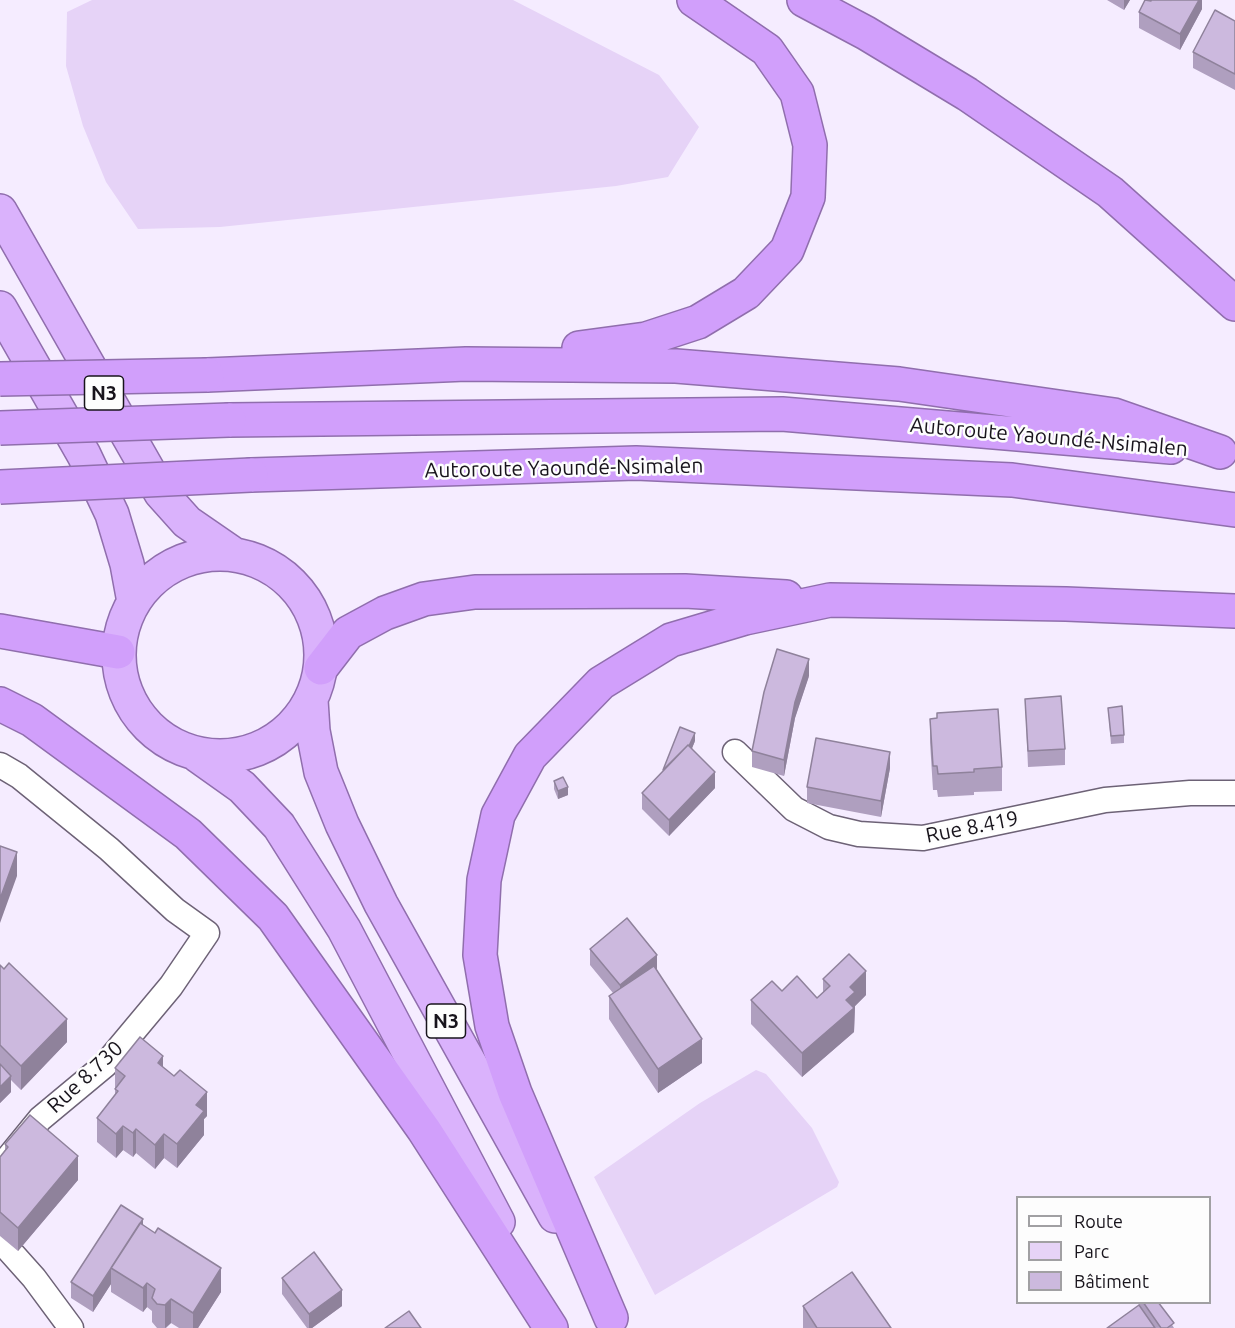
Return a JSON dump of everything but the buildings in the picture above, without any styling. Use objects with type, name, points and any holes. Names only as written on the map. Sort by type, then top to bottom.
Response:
[{"type":"highway","points":[[466,364],[646,339],[698,322],[746,293],[787,250],[808,197],[810,145],[797,93],[767,50],[694,0]]},
{"type":"highway","points":[[804,0],[866,33],[967,94],[1110,192],[1235,304]]},
{"type":"highway","name":"N3","points":[[0,211],[161,494],[187,522],[232,553]]},
{"type":"highway","name":"N3","points":[[0,308],[84,454],[112,514],[127,564],[134,602]]},
{"type":"highway","points":[[0,380],[207,375],[466,364],[676,366],[899,384],[1113,415],[1227,452]]},
{"type":"highway","name":"Autoroute Yaoundé-Nsimalen","points":[[0,428],[229,420],[782,414],[1227,452]]},
{"type":"highway","name":"Autoroute Yaoundé-Nsimalen","points":[[0,487],[251,474],[636,463],[1012,480],[1235,510]]},
{"type":"highway","name":"N3","points":[[197,755],[232,757],[265,747],[292,727],[311,700],[321,668],[319,634],[308,605],[288,580],[262,562],[232,553],[208,552],[181,558],[143,587],[125,617],[118,652],[123,687],[138,718],[164,741],[197,755],[242,787],[279,826],[344,929],[553,1328]]},
{"type":"highway","points":[[321,668],[348,633],[385,613],[424,599],[475,592],[685,591],[830,600],[1066,604],[1235,611]]},
{"type":"highway","points":[[614,1323],[515,1093],[492,1026],[480,956],[484,880],[498,815],[530,756],[601,683],[671,640],[745,618],[830,600]]},
{"type":"highway","points":[[0,631],[118,652]]},
{"type":"highway","name":"N3","points":[[311,700],[313,731],[321,772],[346,834],[381,904],[614,1323]]},
{"type":"highway","points":[[0,704],[32,720],[188,834],[273,916],[424,1130],[553,1328]]},
{"type":"street","name":"Rue 8.419","points":[[735,752],[794,809],[829,827],[859,834],[923,838],[1105,800],[1190,793],[1235,793]]},
{"type":"street","name":"Rue 8.730","points":[[0,765],[19,776],[109,849],[175,910],[207,933],[171,986],[105,1065],[40,1119],[0,1168]]},
{"type":"street","points":[[0,1240],[34,1278],[71,1328]]},
{"type":"green space","points":[[92,0],[513,0],[659,75],[699,127],[668,177],[616,186],[220,227],[138,229],[106,182],[83,126],[66,66],[67,12]]},
{"type":"green space","points":[[756,1070],[766,1074],[812,1128],[839,1182],[837,1187],[655,1295],[594,1177],[700,1103]]}]
